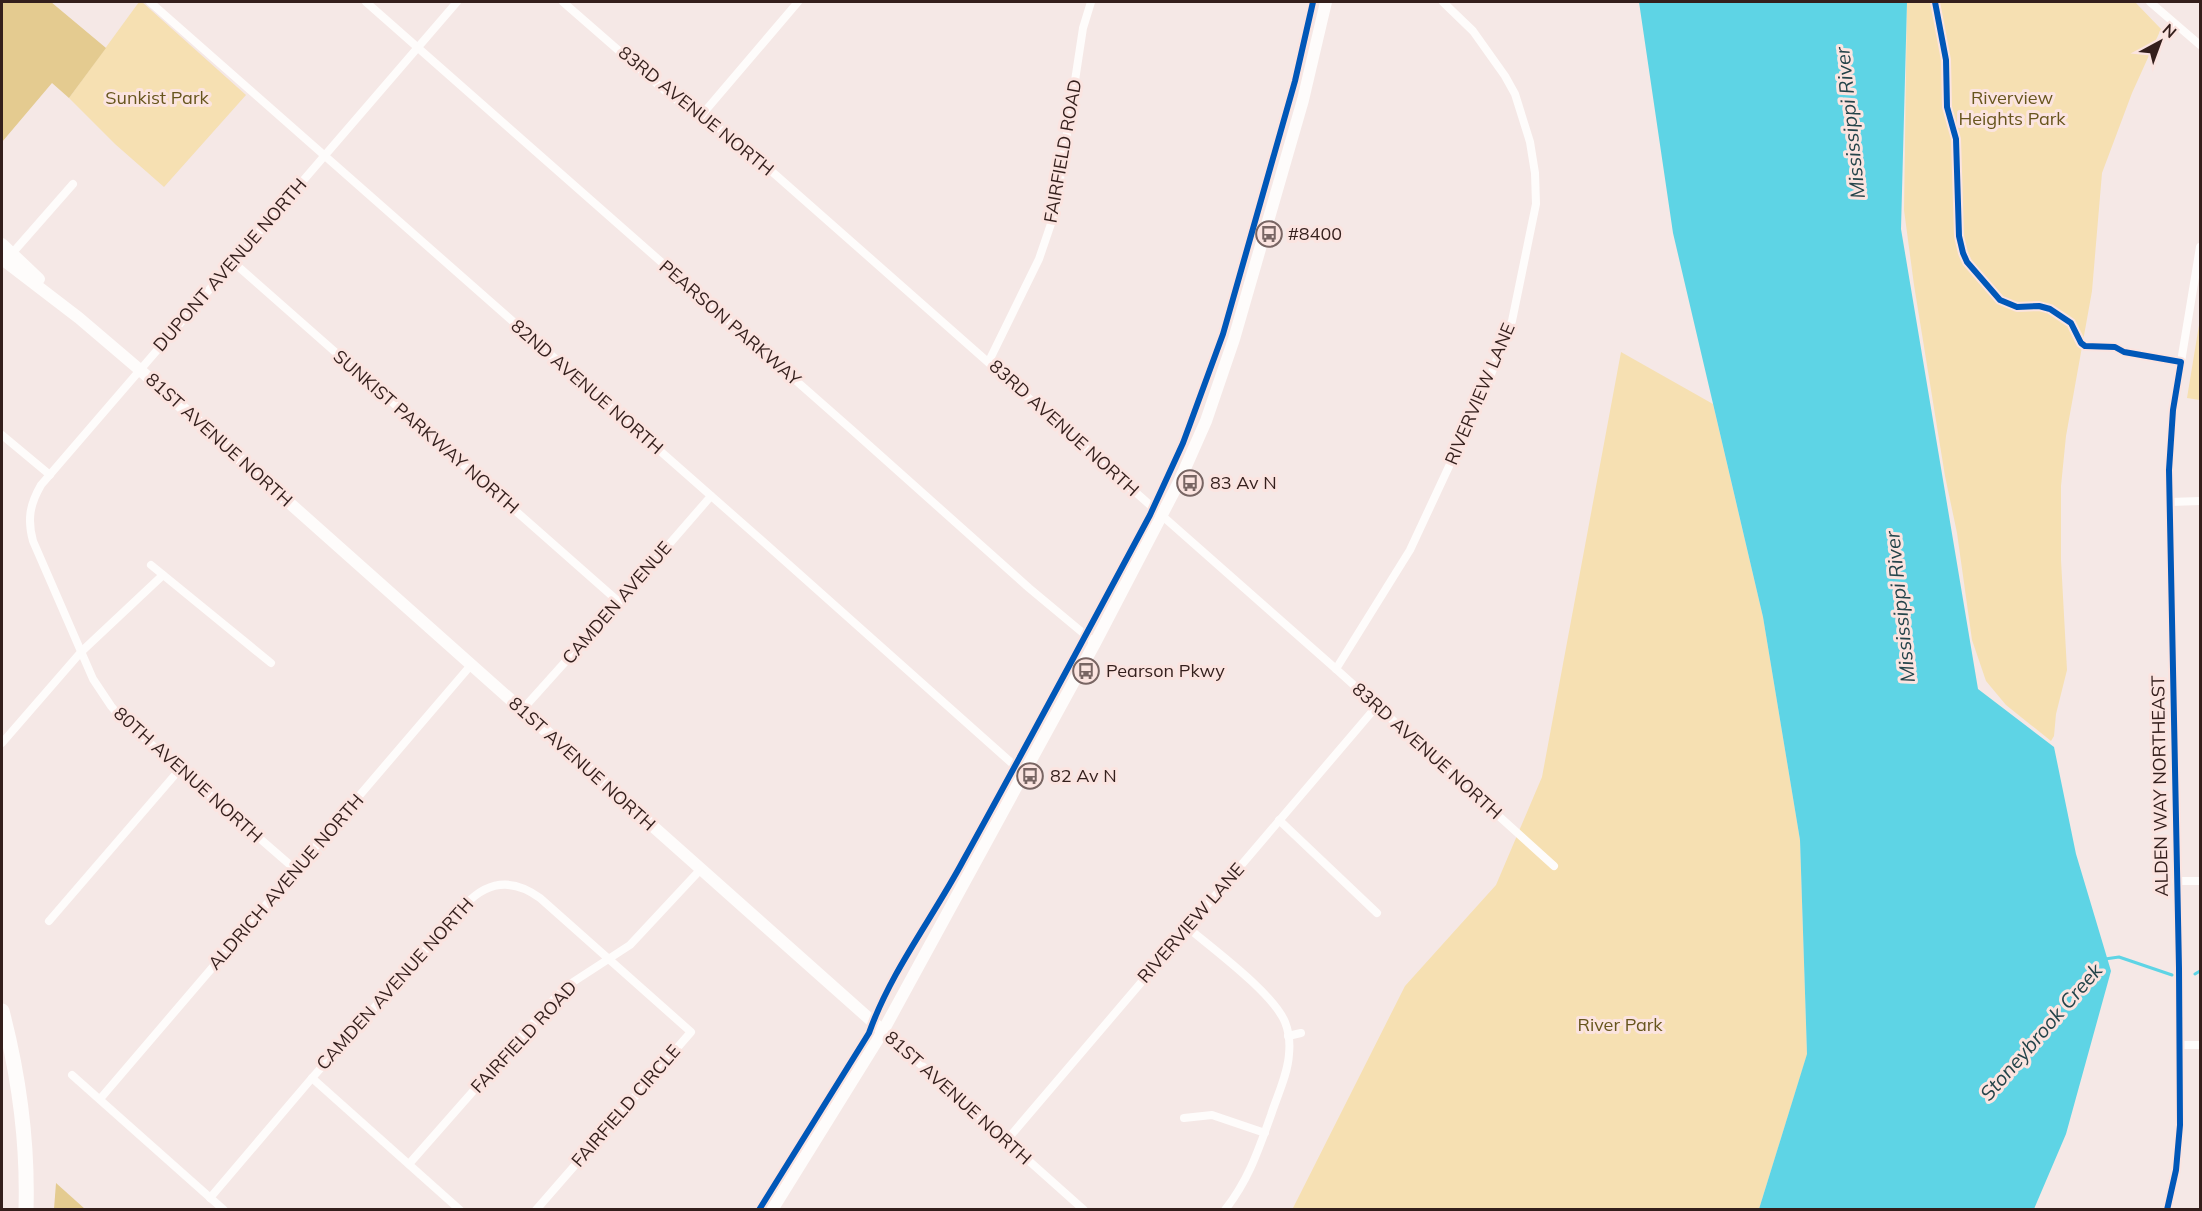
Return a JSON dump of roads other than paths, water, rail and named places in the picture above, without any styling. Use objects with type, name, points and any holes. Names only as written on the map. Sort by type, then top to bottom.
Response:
[{"type":"highway","points":[[2,1011],[13,1057],[22,1114],[26,1209]]},
{"type":"street","name":"82ND AVENUE NORTH","points":[[150,2],[1015,766],[1025,772]]},
{"type":"street","name":"PEARSON PARKWAY","points":[[366,2],[975,541],[1095,643]]},
{"type":"street","name":"DUPONT AVENUE NORTH","points":[[33,541],[29,527],[29,512],[33,498],[50,475],[457,2]]},
{"type":"street","name":"83RD AVENUE NORTH","points":[[563,2],[672,97],[735,139],[1336,669],[1554,866]]},
{"type":"street","points":[[700,117],[798,2]]},
{"type":"street","name":"FAIRFIELD ROAD","points":[[988,362],[1039,259],[1055,212],[1083,28],[1091,2]]},
{"type":"street","points":[[772,1209],[883,1031],[1095,643],[1162,516],[1198,441],[1224,370],[1303,100],[1326,2]]},
{"type":"street","name":"RIVERVIEW LANE","points":[[1336,669],[1410,550],[1486,387],[1512,321],[1536,204],[1535,173],[1530,142],[1515,93],[1473,31],[1443,2]]},
{"type":"street","points":[[2151,2],[2200,45]]},
{"type":"street","points":[[6,258],[73,184]]},
{"type":"street","name":"81ST AVENUE NORTH","points":[[2,244],[6,258],[140,370],[1084,1209]]},
{"type":"street","name":"ALDEN WAY NORTHEAST","points":[[2167,1209],[2179,1146],[2169,470],[2181,362],[2200,247]]},
{"type":"street","name":"SUNKIST PARKWAY NORTH","points":[[233,262],[619,602]]},
{"type":"street","points":[[2124,352],[2181,362]]},
{"type":"street","points":[[2,435],[50,475]]},
{"type":"street","name":"CAMDEN AVENUE","points":[[522,710],[711,496]]},
{"type":"street","points":[[2170,502],[2200,501]]},
{"type":"street","name":"80TH AVENUE NORTH","points":[[33,541],[93,679],[111,706],[121,718],[296,870]]},
{"type":"street","points":[[152,565],[270,663]]},
{"type":"street","points":[[2,742],[81,652],[163,575]]},
{"type":"street","name":"ALDRICH AVENUE NORTH","points":[[100,1099],[471,665]]},
{"type":"street","name":"RIVERVIEW LANE","points":[[1006,1140],[1376,707]]},
{"type":"street","points":[[49,921],[180,769]]},
{"type":"street","points":[[1279,820],[1377,913]]},
{"type":"street","name":"FAIRFIELD ROAD","points":[[409,1164],[556,997],[570,984],[630,945],[700,870]]},
{"type":"street","points":[[2176,881],[2200,881]]},
{"type":"street","name":"CAMDEN AVENUE NORTH","points":[[210,1198],[312,1078],[475,894],[488,887],[502,885],[529,890],[608,959]]},
{"type":"street","points":[[1187,927],[1265,994],[1285,1022],[1288,1036],[1289,1056],[1265,1132],[1246,1180],[1225,1209]]},
{"type":"street","name":"FAIRFIELD CIRCLE","points":[[536,1209],[691,1032],[608,959]]},
{"type":"street","points":[[1288,1036],[1301,1034]]},
{"type":"street","points":[[2179,1045],[2200,1045]]},
{"type":"street","points":[[72,1075],[224,1209]]},
{"type":"street","points":[[312,1078],[460,1209]]},
{"type":"street","points":[[1184,1118],[1212,1115],[1265,1132]]},
{"type":"water","name":"Mississippi River","points":[[1639,2],[1907,2],[1901,229],[1978,689],[2054,747],[2076,854],[2111,971],[2066,1134],[2034,1209],[1759,1209],[1807,1054],[1800,840],[1763,617],[1673,233]]},
{"type":"waterway","name":"Stoneybrook Creek","points":[[2105,959],[2119,957],[2172,975]]},
{"type":"waterway","name":"Stoneybrook Creek","points":[[2195,974],[2200,971]]},
{"type":"place","name":"#8400","points":[[1269,234]]},
{"type":"place","name":"83 Av N","points":[[1190,483]]},
{"type":"place","name":"Pearson Pkwy","points":[[1086,671]]},
{"type":"place","name":"82 Av N","points":[[1030,776]]},
{"type":"park label","name":"Sunkist Park","points":[[157,98]]},
{"type":"park label","name":"Riverview Heights Park","points":[[2012,108]]},
{"type":"park label","name":"River Park","points":[[1620,1025]]}]
